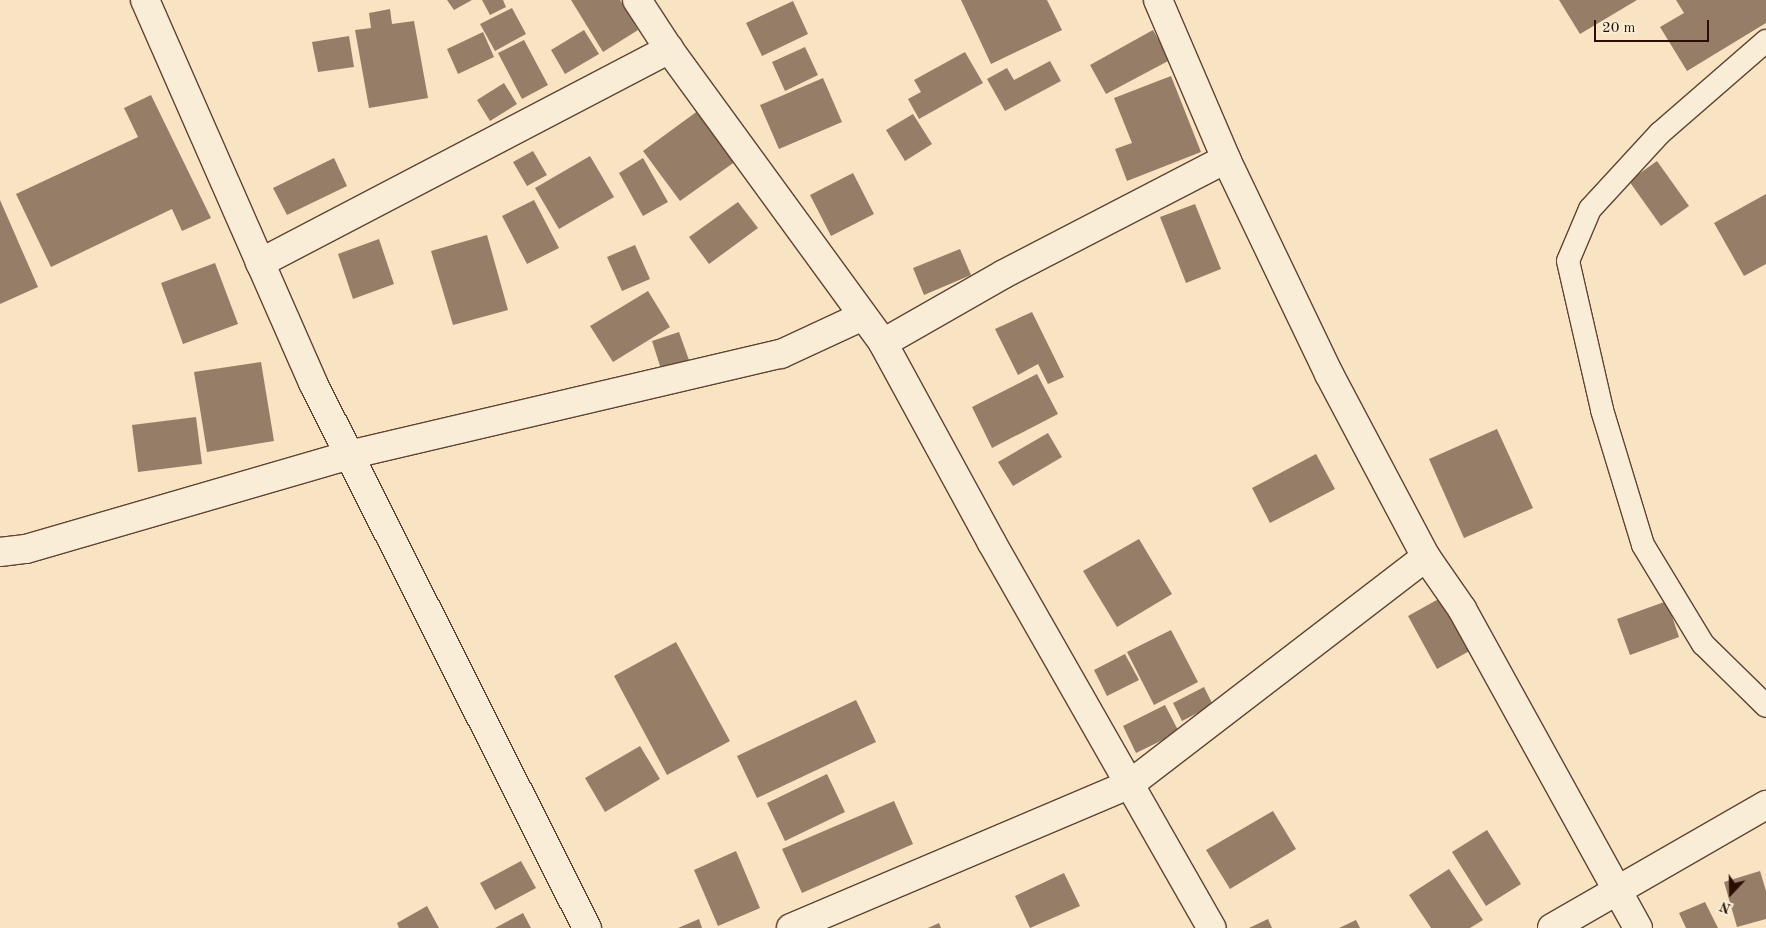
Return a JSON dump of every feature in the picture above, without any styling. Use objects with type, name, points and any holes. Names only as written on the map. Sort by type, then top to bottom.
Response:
[{"type":"street","points":[[145,0],[260,263],[349,455],[587,928]]},
{"type":"street","points":[[637,0],[669,49],[883,343],[992,543],[1212,928]]},
{"type":"street","points":[[1158,0],[1226,159],[1329,374],[1426,557],[1462,609],[1615,890],[1638,928]]},
{"type":"street","points":[[260,263],[669,49]]},
{"type":"street","points":[[883,343],[1004,274],[1226,159]]},
{"type":"street","points":[[0,552],[26,549],[349,455],[781,354],[864,316]]},
{"type":"street","points":[[791,928],[1130,784],[1426,557]]},
{"type":"street","points":[[1552,928],[1615,890],[1766,805]]},
{"type":"lane","points":[[1766,41],[1660,133],[1590,208],[1568,261],[1602,410],[1643,545],[1703,644],[1766,706]]},
{"type":"building","points":[[447,0],[472,0],[454,10]]},
{"type":"building","points":[[482,0],[503,0],[506,7],[490,15]]},
{"type":"building","points":[[571,0],[620,0],[638,30],[603,52]]},
{"type":"building","points":[[961,0],[1047,0],[1062,30],[991,64]]},
{"type":"building","points":[[1559,0],[1637,0],[1580,34]]},
{"type":"building","points":[[1676,0],[1766,0],[1766,23],[1687,71],[1660,27],[1684,13]]},
{"type":"building","points":[[793,1],[808,34],[762,56],[746,23]]},
{"type":"building","points":[[512,8],[526,34],[495,51],[480,24]]},
{"type":"building","points":[[390,9],[392,24],[414,21],[428,98],[369,108],[355,30],[371,28],[369,13]]},
{"type":"building","points":[[584,30],[599,54],[565,74],[551,50]]},
{"type":"building","points":[[1153,30],[1170,60],[1106,94],[1090,65]]},
{"type":"building","points":[[483,32],[494,57],[458,74],[447,49]]},
{"type":"building","points":[[349,36],[354,67],[318,72],[312,42]]},
{"type":"building","points":[[524,40],[548,85],[522,99],[498,53]]},
{"type":"building","points":[[805,47],[818,75],[785,91],[772,62]]},
{"type":"building","points":[[965,52],[983,83],[919,119],[908,99],[921,92],[914,80]]},
{"type":"building","points":[[1050,61],[1061,81],[1005,111],[987,79],[1007,68],[1014,80]]},
{"type":"building","points":[[1171,76],[1201,152],[1127,181],[1115,149],[1132,143],[1114,98]]},
{"type":"building","points":[[823,78],[842,122],[779,149],[760,105]]},
{"type":"building","points":[[504,83],[517,104],[490,121],[477,100]]},
{"type":"building","points":[[151,95],[211,218],[182,231],[172,209],[51,267],[16,194],[138,137],[124,108]]},
{"type":"building","points":[[699,110],[736,161],[680,201],[643,151]]},
{"type":"building","points":[[913,114],[932,144],[905,161],[886,130]]},
{"type":"building","points":[[533,151],[547,175],[527,186],[513,162]]},
{"type":"building","points":[[590,156],[614,197],[559,229],[535,188]]},
{"type":"building","points":[[334,158],[347,186],[287,215],[273,188]]},
{"type":"building","points":[[643,158],[668,202],[643,216],[619,173]]},
{"type":"building","points":[[1657,161],[1689,206],[1661,226],[1629,181]]},
{"type":"building","points":[[853,173],[874,214],[831,236],[810,195]]},
{"type":"building","points":[[1766,194],[1766,264],[1744,276],[1714,223]]},
{"type":"building","points":[[0,200],[38,287],[0,304]]},
{"type":"building","points":[[534,200],[559,248],[527,264],[502,216]]},
{"type":"building","points":[[738,202],[758,228],[709,264],[689,237]]},
{"type":"building","points":[[1195,204],[1221,269],[1186,283],[1160,217]]},
{"type":"building","points":[[487,235],[508,310],[453,325],[431,251]]},
{"type":"building","points":[[379,239],[394,284],[353,299],[338,254]]},
{"type":"building","points":[[635,245],[650,279],[622,291],[607,257]]},
{"type":"building","points":[[960,249],[971,275],[924,295],[913,268]]},
{"type":"building","points":[[215,263],[238,324],[183,344],[161,283]]},
{"type":"building","points":[[648,291],[670,327],[613,362],[590,326]]},
{"type":"building","points":[[1032,312],[1064,377],[1048,384],[1038,364],[1018,375],[995,329]]},
{"type":"building","points":[[679,332],[690,363],[662,372],[652,341]]},
{"type":"building","points":[[261,362],[274,441],[207,452],[194,372]]},
{"type":"building","points":[[1037,374],[1058,414],[992,448],[972,407]]},
{"type":"building","points":[[196,417],[202,464],[138,472],[132,425]]},
{"type":"building","points":[[1497,429],[1533,508],[1464,538],[1429,459]]},
{"type":"building","points":[[1048,433],[1062,457],[1013,486],[998,462]]},
{"type":"building","points":[[1316,454],[1335,489],[1270,523],[1252,488]]},
{"type":"building","points":[[1139,539],[1172,594],[1117,627],[1083,571]]},
{"type":"building","points":[[1444,596],[1473,649],[1437,669],[1408,616]]},
{"type":"building","points":[[1667,601],[1679,637],[1630,655],[1617,619]]},
{"type":"building","points":[[1171,630],[1198,682],[1154,705],[1127,652]]},
{"type":"building","points":[[676,642],[730,741],[667,775],[614,676]]},
{"type":"building","points":[[1125,654],[1139,680],[1107,696],[1094,670]]},
{"type":"building","points":[[1204,687],[1213,705],[1182,721],[1173,703]]},
{"type":"building","points":[[856,700],[876,742],[757,798],[737,756]]},
{"type":"building","points":[[1165,705],[1179,732],[1136,753],[1123,726]]},
{"type":"building","points":[[640,746],[660,779],[605,812],[585,778]]},
{"type":"building","points":[[827,774],[845,812],[785,841],[767,803]]},
{"type":"building","points":[[894,801],[913,844],[802,893],[782,849]]},
{"type":"building","points":[[1273,811],[1296,849],[1230,889],[1206,850]]},
{"type":"building","points":[[1487,830],[1521,884],[1486,906],[1452,852]]},
{"type":"building","points":[[736,851],[760,908],[718,926],[694,870]]},
{"type":"building","points":[[521,861],[536,888],[495,910],[480,883]]},
{"type":"building","points":[[1449,869],[1483,920],[1470,928],[1431,928],[1409,895]]},
{"type":"building","points":[[1760,871],[1766,891],[1766,919],[1737,927],[1724,882]]},
{"type":"building","points":[[1064,873],[1080,906],[1030,928],[1015,896]]},
{"type":"building","points":[[1705,902],[1718,928],[1686,928],[1679,913]]},
{"type":"building","points":[[427,906],[439,928],[399,928],[397,923]]},
{"type":"building","points":[[523,913],[531,928],[495,928]]},
{"type":"building","points":[[699,919],[702,928],[678,928]]},
{"type":"building","points":[[1268,919],[1272,928],[1249,928]]},
{"type":"building","points":[[1356,920],[1360,928],[1339,928]]},
{"type":"building","points":[[939,923],[941,928],[928,928]]}]
